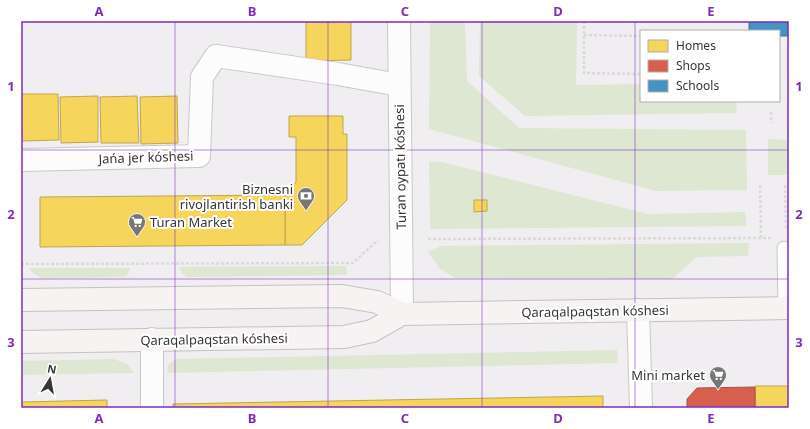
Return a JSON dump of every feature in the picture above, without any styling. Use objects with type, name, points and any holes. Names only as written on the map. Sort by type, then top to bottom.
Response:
[{"type":"main road","name":"Qaraqalpaqstan kóshesi","points":[[21,300],[342,296],[377,302],[402,314],[787,308]]},
{"type":"main road","name":"Qaraqalpaqstan kóshesi","points":[[21,342],[344,337],[372,331],[402,314]]},
{"type":"street","name":"Turan oypatı kóshesi","points":[[400,21],[399,85],[402,314]]},
{"type":"street","name":"Jańa jer kóshesi","points":[[21,160],[199,156],[202,77],[216,56],[338,74],[399,85]]},
{"type":"street","points":[[638,310],[641,408]]},
{"type":"street","points":[[152,340],[152,408]]},
{"type":"lane","points":[[785,243],[787,308]]},
{"type":"path","points":[[584,21],[584,74],[640,74]]},
{"type":"path","points":[[584,35],[640,36]]},
{"type":"path","points":[[771,112],[771,123]]},
{"type":"path","points":[[760,185],[761,238]]},
{"type":"path","points":[[785,185],[785,243]]},
{"type":"path","points":[[428,239],[774,238]]},
{"type":"path","points":[[21,264],[353,263],[379,240]]},
{"type":"green space","points":[[430,21],[465,21],[467,81],[519,128],[746,130],[747,190],[656,191],[429,129]]},
{"type":"green space","points":[[480,21],[577,21],[576,85],[640,84],[640,102],[737,102],[736,113],[525,116],[479,76]]},
{"type":"green space","points":[[768,139],[789,140],[789,175],[768,175]]},
{"type":"green space","points":[[429,162],[442,162],[648,214],[745,212],[747,226],[430,229]]},
{"type":"green space","points":[[749,243],[748,256],[697,257],[672,279],[456,278],[440,269],[428,252],[440,246]]},
{"type":"green space","points":[[346,266],[347,275],[186,277],[178,267]]},
{"type":"green space","points":[[29,268],[130,268],[129,273],[124,277],[41,278],[33,273]]},
{"type":"green space","points":[[617,350],[618,363],[167,373],[168,365],[176,359]]},
{"type":"green space","points":[[114,359],[127,364],[134,373],[21,375],[21,361]]},
{"type":"building: Homes","points":[[351,21],[351,60],[306,61],[306,22]]},
{"type":"building: Homes","points":[[21,94],[58,94],[59,140],[22,141]]},
{"type":"building: Homes","points":[[98,96],[98,142],[61,143],[60,97]]},
{"type":"building: Homes","points":[[137,96],[139,143],[101,143],[100,97]]},
{"type":"building: Homes","points":[[177,96],[178,143],[141,144],[140,97]]},
{"type":"building: Homes","points":[[289,116],[343,116],[343,134],[347,134],[347,200],[302,245],[285,245],[285,195],[296,182],[296,137],[289,137]]},
{"type":"building: Homes","points":[[285,195],[285,245],[40,247],[40,197]]},
{"type":"building: Homes","points":[[474,200],[487,200],[487,211],[474,212]]},
{"type":"building: Homes","points":[[755,386],[789,386],[789,408],[756,408]]},
{"type":"building: Homes","points":[[603,396],[603,408],[173,408],[173,404]]},
{"type":"building: Homes","points":[[107,400],[107,408],[21,408],[21,402]]},
{"type":"building: Shops","points":[[755,387],[755,408],[687,408],[687,399],[697,388]]},
{"type":"building: Schools","points":[[749,21],[789,21],[789,36],[780,36],[780,30],[749,30]]},
{"type":"place","name":"Biznesni rivojlantirish banki","points":[[306,211]]},
{"type":"place","name":"Turan Market","points":[[137,237]]},
{"type":"place","name":"Mini market","points":[[718,390]]}]
